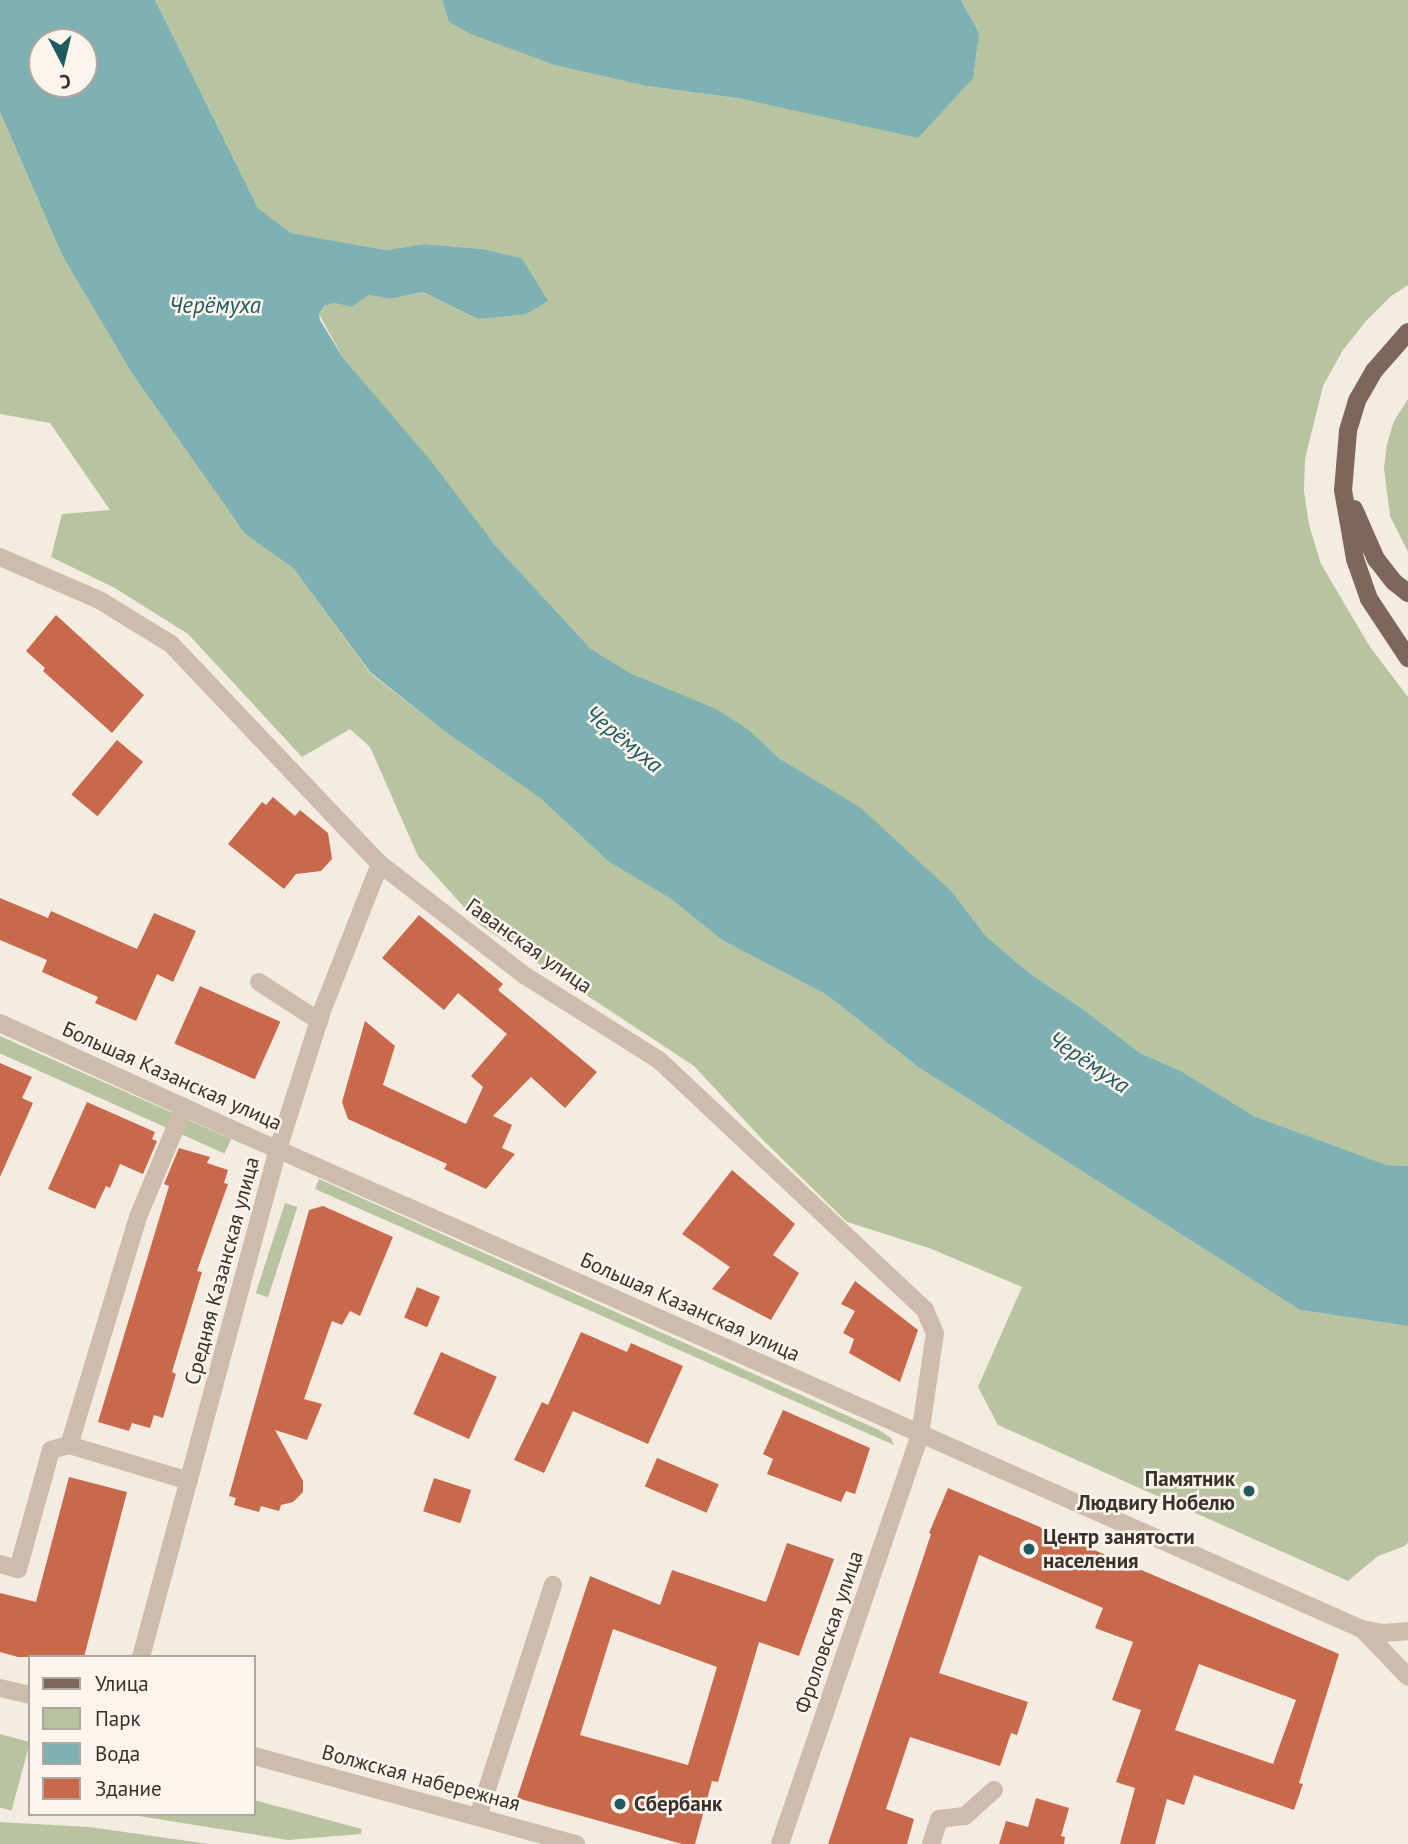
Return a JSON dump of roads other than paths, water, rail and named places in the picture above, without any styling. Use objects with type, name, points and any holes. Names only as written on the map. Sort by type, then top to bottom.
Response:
[{"type":"main road","points":[[1408,332],[1374,371],[1357,401],[1348,431],[1343,490],[1355,559],[1369,599],[1408,658]]},
{"type":"main road","points":[[1348,431],[1348,479],[1361,531],[1376,559],[1408,593]]},
{"type":"street","name":"Гаванская улица","points":[[0,557],[100,601],[171,645],[380,864],[524,975],[659,1060],[925,1310],[935,1333],[920,1435]]},
{"type":"street","name":"Средняя Казанская улица","points":[[142,1655],[278,1149],[319,1021],[380,864]]},
{"type":"street","points":[[259,982],[319,1021]]},
{"type":"street","name":"Большая Казанская улица","points":[[0,1023],[920,1435],[954,1447],[1362,1629]]},
{"type":"street","points":[[69,1445],[138,1217],[184,1107]]},
{"type":"street","name":"Фроловская улица","points":[[780,1844],[920,1435]]},
{"type":"street","points":[[0,1564],[19,1569],[51,1450],[69,1445],[189,1481]]},
{"type":"street","points":[[478,1817],[553,1585]]},
{"type":"street","points":[[1362,1629],[1382,1633],[1408,1631]]},
{"type":"street","points":[[1362,1629],[1408,1677]]},
{"type":"street","points":[[0,1688],[28,1695]]},
{"type":"street","name":"Волжская набережная","points":[[256,1757],[576,1844]]},
{"type":"street","points":[[931,1844],[939,1819],[965,1816],[994,1790]]},
{"type":"water","name":"Черёмуха","points":[[0,0],[155,0],[258,208],[291,233],[386,250],[424,244],[483,249],[522,258],[548,301],[526,314],[478,319],[423,292],[390,299],[369,295],[352,307],[334,303],[324,306],[319,314],[320,320],[343,358],[431,461],[495,545],[591,649],[632,674],[716,709],[749,730],[780,759],[861,808],[952,892],[986,936],[1029,973],[1080,1007],[1140,1053],[1181,1071],[1254,1116],[1387,1165],[1408,1166],[1408,1326],[1300,1310],[918,1067],[827,995],[722,940],[671,899],[609,862],[540,798],[444,731],[370,672],[293,568],[245,534],[131,372],[62,255],[0,112]]},
{"type":"water","points":[[442,0],[961,0],[979,33],[973,78],[918,138],[743,99],[647,86],[555,65],[471,34],[449,22]]},
{"type":"place","name":"Памятник Людвигу Нобелю","points":[[1249,1491]]},
{"type":"place","name":"Центр занятости населения","points":[[1029,1549]]},
{"type":"place","name":"Сбербанк","points":[[620,1804]]}]
